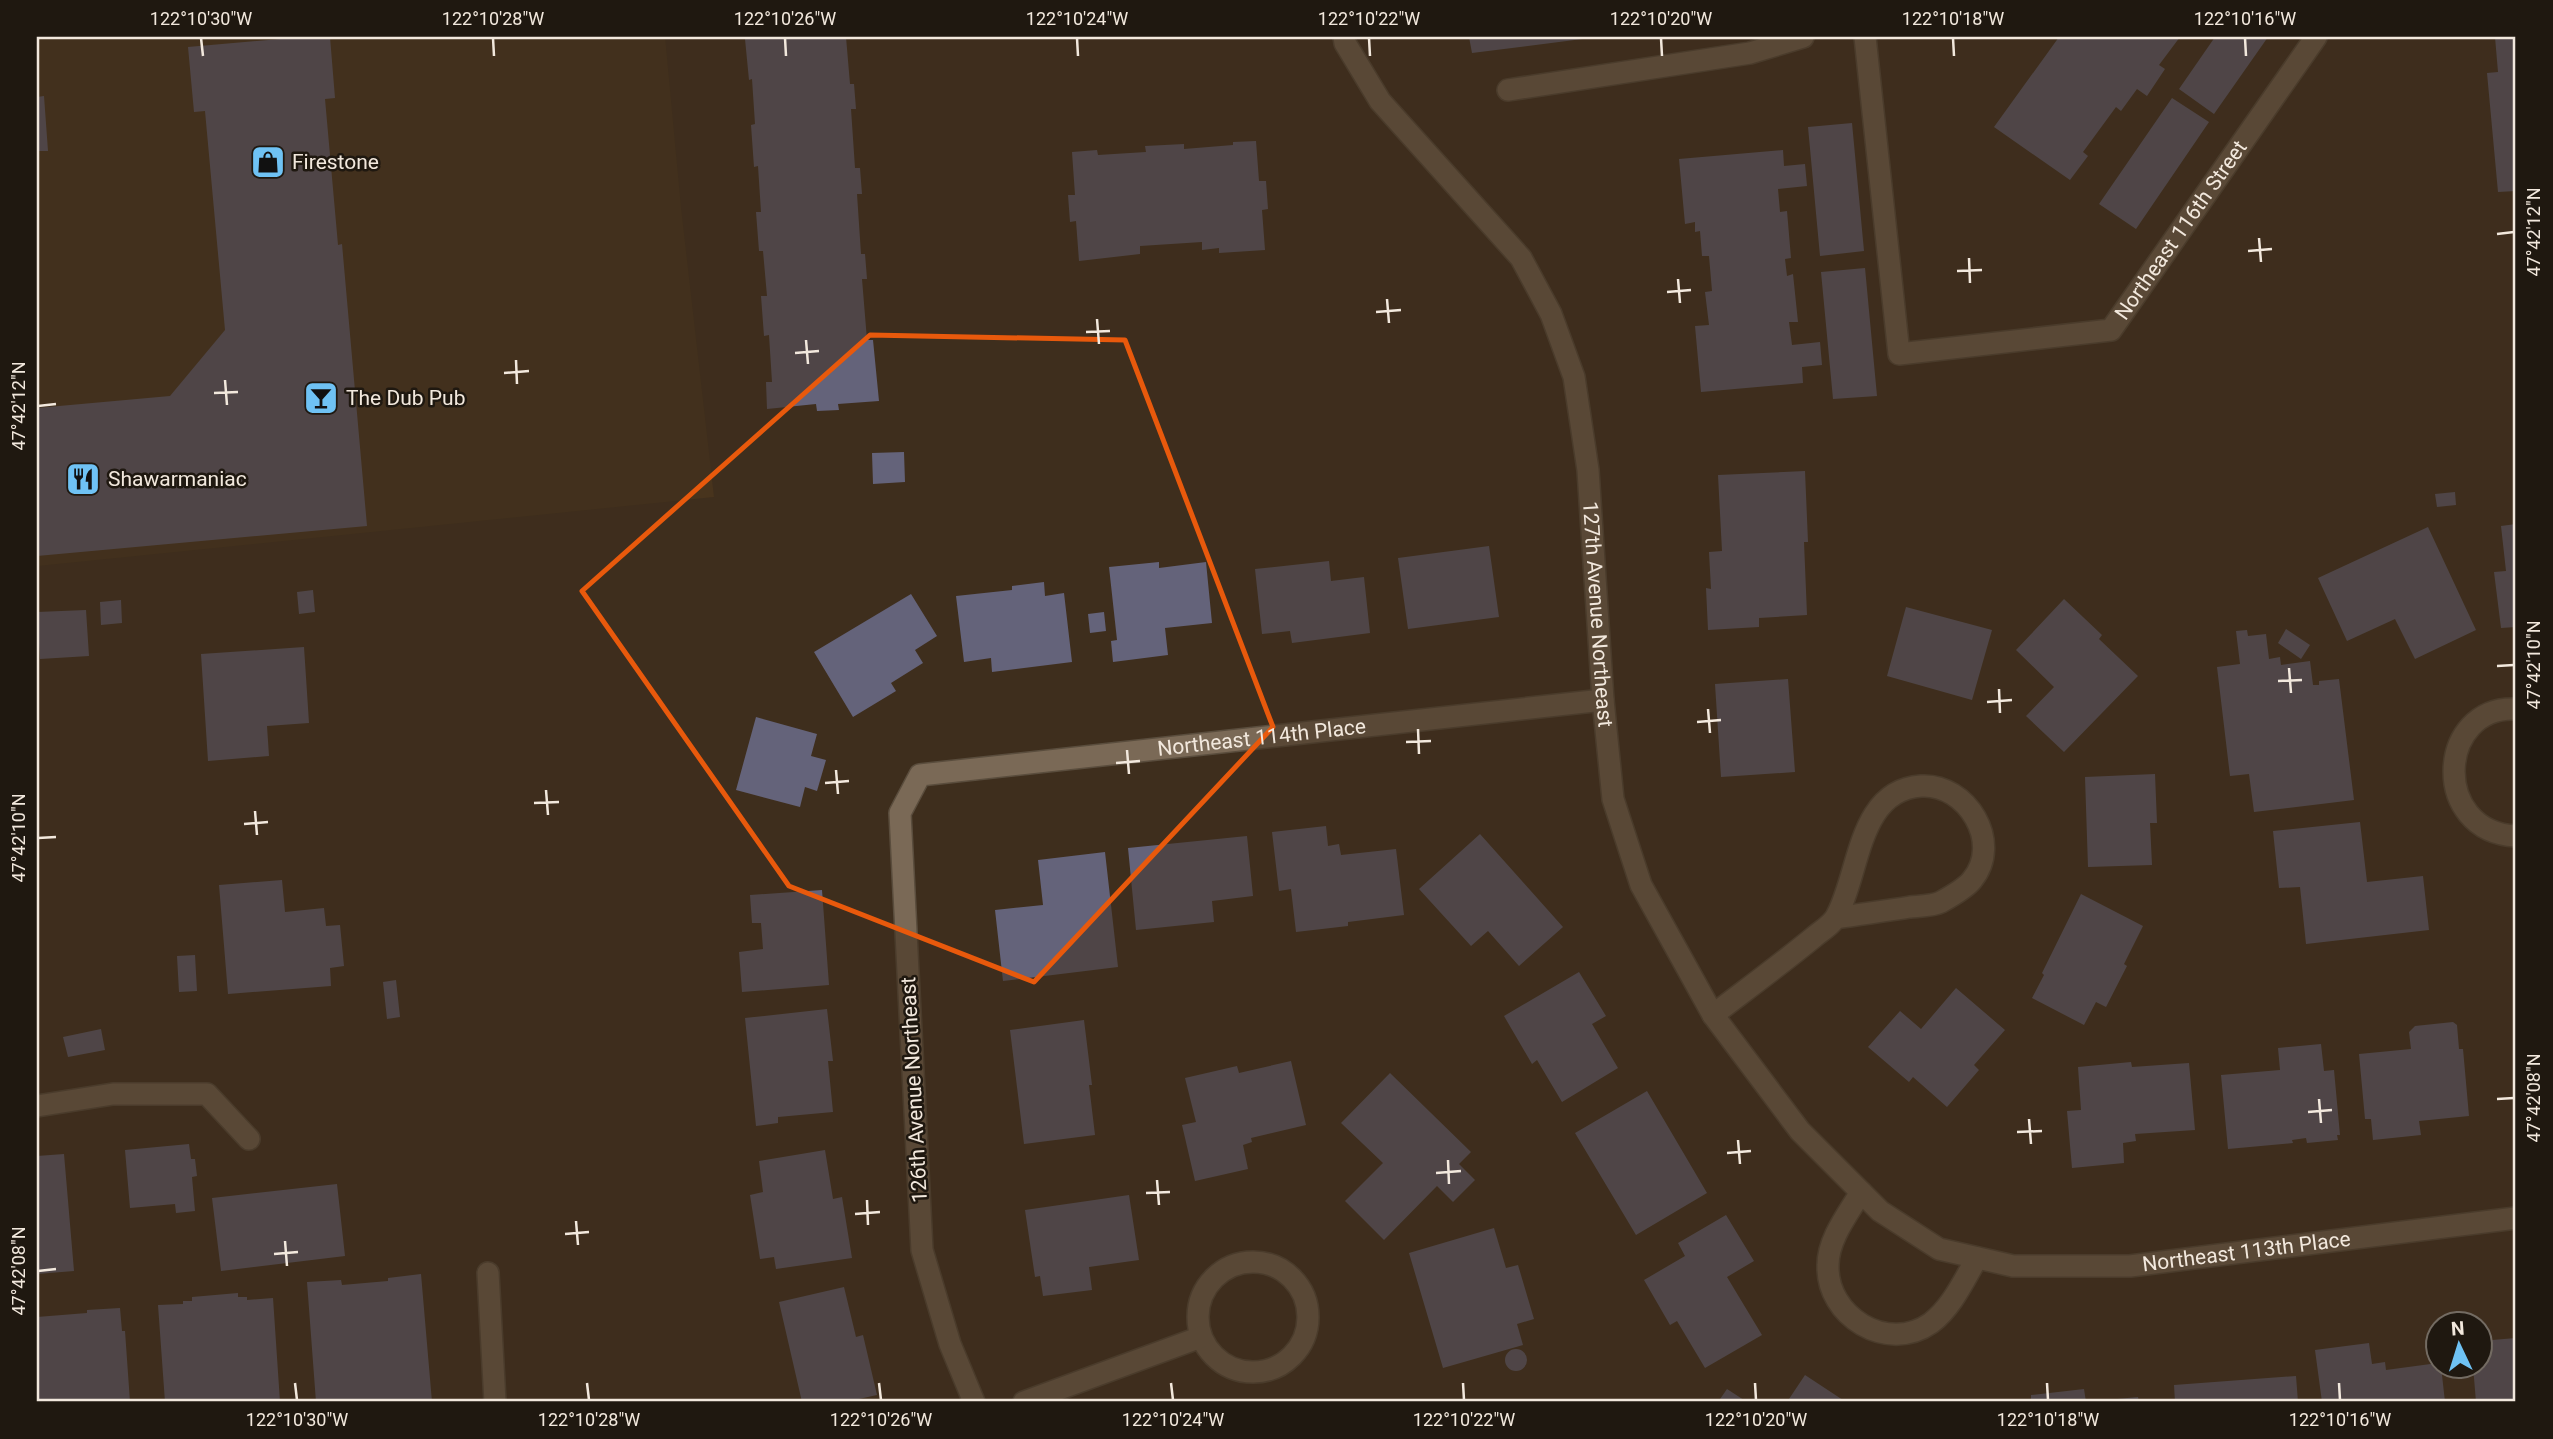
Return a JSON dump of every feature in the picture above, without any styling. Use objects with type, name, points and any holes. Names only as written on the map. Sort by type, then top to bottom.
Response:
[{"type":"street","name":"127th Avenue Northeast","points":[[1344,37],[1380,101],[1521,258],[1551,314],[1574,377],[1588,470],[1603,700],[1613,799],[1641,886],[1713,1015],[1800,1131],[1880,1211]]},
{"type":"street","points":[[1508,90],[1750,53],[1803,37]]},
{"type":"street","name":"Northeast 116th Street","points":[[1865,37],[1899,354],[2111,330],[2316,37]]},
{"type":"street","name":"Northeast 114th Place","points":[[920,775],[1603,700]]},
{"type":"street","points":[[2516,709],[2491,713],[2474,724],[2462,740],[2454,759],[2453,779],[2458,798],[2469,815],[2484,827],[2503,835],[2516,836]]},
{"type":"street","name":"126th Avenue Northeast","points":[[920,775],[900,813],[922,1250],[950,1344],[974,1402]]},
{"type":"street","points":[[1713,1015],[1836,918],[1872,815],[1885,800],[1903,790],[1922,786],[1942,789],[1959,798],[1972,811],[1980,827],[1983,846],[1980,864],[1972,881],[1940,903],[1836,918]]},
{"type":"street","points":[[37,1106],[113,1094],[207,1094],[249,1139]]},
{"type":"street","points":[[1861,1192],[1831,1246],[1828,1264],[1829,1282],[1835,1298],[1846,1313],[1860,1325],[1876,1332],[1894,1334],[1928,1325],[1942,1313],[1977,1258]]},
{"type":"street","name":"Northeast 113th Place","points":[[1880,1211],[1939,1249],[2013,1266],[2130,1266],[2516,1218]]},
{"type":"street","points":[[1262,1262],[1281,1269],[1296,1281],[1305,1297],[1309,1317],[1306,1336],[1296,1352],[1282,1364],[1264,1371],[1244,1372],[1226,1365],[1211,1353],[1201,1337],[1198,1317],[1201,1298],[1211,1282],[1225,1270],[1244,1263],[1262,1262]]},
{"type":"street","points":[[488,1273],[495,1402]]},
{"type":"street","points":[[1024,1402],[1201,1337]]},
{"type":"highlighted area","points":[[870,335],[1125,340],[1273,727],[1034,982],[789,886],[582,591]]},
{"type":"shaded area","points":[[37,37],[665,37],[681,208],[714,497],[37,566]]},
{"type":"building","points":[[330,37],[335,98],[325,99],[338,245],[342,244],[367,526],[37,556],[37,408],[170,396],[225,330],[205,111],[194,112],[188,47]]},
{"type":"building","points":[[846,37],[850,84],[854,84],[856,109],[851,109],[855,168],[860,168],[862,194],[857,194],[861,254],[865,254],[867,279],[862,279],[867,340],[873,340],[879,401],[838,404],[839,410],[817,411],[816,404],[767,409],[766,382],[772,382],[769,335],[764,336],[761,296],[767,296],[756,212],[761,212],[758,166],[754,167],[751,125],[755,124],[752,79],[749,80],[745,39]]},
{"type":"building","points":[[1469,37],[1589,37],[1590,38],[1472,53]]},
{"type":"building","points":[[2059,37],[2180,37],[2159,65],[2165,69],[2147,96],[2137,89],[2121,111],[2116,107],[2083,152],[2088,156],[2070,180],[1994,127]]},
{"type":"building","points":[[2215,37],[2268,37],[2214,114],[2179,89]]},
{"type":"building","points":[[2495,37],[2516,37],[2516,191],[2498,192],[2487,73],[2498,72]]},
{"type":"building","points":[[44,96],[48,151],[37,151],[37,97]]},
{"type":"building","points":[[2172,98],[2209,122],[2136,229],[2099,204]]},
{"type":"building","points":[[1852,123],[1864,251],[1820,256],[1808,127]]},
{"type":"building","points":[[1256,141],[1259,181],[1266,181],[1268,209],[1262,210],[1265,250],[1219,253],[1219,248],[1202,250],[1202,242],[1140,246],[1140,254],[1079,261],[1076,221],[1070,222],[1068,195],[1075,195],[1072,152],[1097,150],[1098,155],[1146,152],[1145,146],[1184,144],[1184,149]]},
{"type":"building","points":[[1783,150],[1784,166],[1805,164],[1807,186],[1778,189],[1780,212],[1787,211],[1791,258],[1785,259],[1787,276],[1793,274],[1798,322],[1789,322],[1792,345],[1820,342],[1822,365],[1802,367],[1803,383],[1701,392],[1695,326],[1709,325],[1705,292],[1712,291],[1709,256],[1702,256],[1700,231],[1695,232],[1695,222],[1685,224],[1679,159]]},
{"type":"building","points":[[1865,268],[1877,396],[1833,399],[1821,272]]},
{"type":"building","points":[[904,452],[905,482],[873,484],[872,453]]},
{"type":"building","points":[[1805,471],[1807,615],[1759,618],[1759,627],[1708,630],[1706,588],[1711,589],[1709,552],[1722,551],[1718,475]]},
{"type":"building","points":[[2455,492],[2456,505],[2437,507],[2435,494]]},
{"type":"building","points":[[2516,524],[2516,627],[2501,628],[2494,572],[2506,571],[2501,526]]},
{"type":"building","points":[[2428,527],[2476,630],[2415,659],[2395,619],[2347,641],[2318,578]]},
{"type":"building","points":[[1489,546],[1499,617],[1408,629],[1398,558]]},
{"type":"building","points":[[1329,561],[1331,581],[1364,577],[1370,633],[1292,643],[1290,631],[1262,634],[1255,569]]},
{"type":"building","points":[[1159,562],[1159,568],[1206,562],[1212,623],[1165,628],[1168,655],[1113,662],[1111,641],[1117,640],[1109,567]]},
{"type":"building","points":[[1044,582],[1045,596],[1064,593],[1072,662],[992,672],[991,658],[964,662],[956,596],[1012,590],[1012,586]]},
{"type":"building","points":[[313,590],[315,612],[299,614],[297,592]]},
{"type":"building","points":[[911,594],[937,636],[915,650],[923,663],[891,683],[896,691],[853,717],[814,652]]},
{"type":"building","points":[[2064,599],[2102,635],[2099,639],[2138,676],[2064,752],[2026,716],[2054,687],[2016,650]]},
{"type":"building","points":[[121,600],[122,623],[101,625],[100,602]]},
{"type":"building","points":[[1906,607],[1992,630],[1972,700],[1887,676]]},
{"type":"building","points":[[86,610],[89,656],[40,659],[37,612]]},
{"type":"building","points":[[1104,612],[1106,631],[1090,633],[1088,614]]},
{"type":"building","points":[[2286,629],[2310,645],[2301,659],[2278,643]]},
{"type":"building","points":[[2247,630],[2248,636],[2266,634],[2269,659],[2280,657],[2281,665],[2310,661],[2313,685],[2319,685],[2319,681],[2339,679],[2354,800],[2254,812],[2249,774],[2230,776],[2217,667],[2240,664],[2236,631]]},
{"type":"building","points":[[304,647],[309,723],[267,726],[269,756],[208,761],[201,654]]},
{"type":"building","points":[[1788,679],[1795,772],[1721,777],[1715,684]]},
{"type":"building","points":[[756,717],[817,734],[811,756],[826,760],[817,791],[805,787],[800,807],[736,790]]},
{"type":"building","points":[[2155,774],[2157,823],[2150,823],[2152,865],[2088,867],[2085,777]]},
{"type":"building","points":[[2360,822],[2367,882],[2423,876],[2429,930],[2306,944],[2300,887],[2279,888],[2273,831]]},
{"type":"building","points":[[1326,826],[1328,846],[1339,844],[1341,855],[1396,849],[1404,915],[1348,922],[1348,926],[1296,932],[1291,889],[1279,891],[1272,832]]},
{"type":"building","points":[[1480,834],[1563,927],[1519,966],[1488,931],[1471,946],[1419,889]]},
{"type":"building","points":[[1247,836],[1253,896],[1212,901],[1214,922],[1136,930],[1128,848]]},
{"type":"building","points":[[1105,852],[1118,967],[1003,981],[995,910],[1043,905],[1038,860]]},
{"type":"building","points":[[282,880],[285,912],[324,908],[326,926],[340,925],[344,966],[330,968],[331,986],[228,994],[219,885]]},
{"type":"building","points":[[822,890],[829,985],[742,992],[739,952],[763,949],[761,923],[752,923],[750,895]]},
{"type":"building","points":[[2081,894],[2143,926],[2106,1007],[2096,1002],[2084,1025],[2032,998]]},
{"type":"building","points":[[195,955],[197,991],[179,992],[177,956]]},
{"type":"building","points":[[1579,972],[1606,1016],[1592,1024],[1618,1068],[1562,1102],[1537,1060],[1532,1064],[1504,1016]]},
{"type":"building","points":[[396,980],[400,1017],[387,1019],[383,982]]},
{"type":"building","points":[[1956,988],[2005,1030],[1974,1065],[1979,1070],[1947,1107],[1913,1077],[1909,1082],[1868,1047],[1900,1011],[1921,1029]]},
{"type":"building","points":[[827,1009],[833,1061],[828,1061],[833,1112],[778,1117],[778,1123],[756,1126],[745,1018]]},
{"type":"building","points":[[1084,1020],[1095,1135],[1024,1144],[1010,1030]]},
{"type":"building","points":[[2453,1022],[2457,1025],[2459,1049],[2463,1049],[2469,1116],[2419,1121],[2421,1135],[2373,1140],[2371,1119],[2365,1119],[2359,1054],[2411,1049],[2409,1032],[2415,1026]]},
{"type":"building","points":[[101,1029],[105,1050],[68,1057],[63,1037]]},
{"type":"building","points":[[2321,1044],[2324,1071],[2334,1070],[2340,1135],[2337,1135],[2338,1140],[2307,1143],[2306,1138],[2292,1140],[2293,1143],[2228,1149],[2221,1075],[2280,1070],[2278,1048]]},
{"type":"building","points":[[1291,1061],[1306,1125],[1251,1138],[1252,1142],[1243,1145],[1248,1169],[1195,1181],[1182,1125],[1196,1122],[1185,1078],[1237,1066],[1239,1073]]},
{"type":"building","points":[[2131,1062],[2132,1067],[2189,1063],[2195,1130],[2135,1134],[2136,1141],[2123,1143],[2124,1163],[2072,1168],[2067,1111],[2081,1110],[2078,1067]]},
{"type":"building","points":[[1390,1073],[1471,1152],[1459,1164],[1475,1180],[1453,1202],[1437,1186],[1384,1240],[1345,1201],[1383,1163],[1341,1123]]},
{"type":"building","points":[[1647,1091],[1707,1193],[1636,1235],[1575,1133]]},
{"type":"building","points":[[189,1144],[191,1159],[195,1159],[197,1176],[192,1177],[195,1211],[176,1213],[175,1204],[130,1208],[125,1150]]},
{"type":"building","points":[[825,1150],[833,1199],[842,1197],[852,1258],[776,1269],[774,1257],[760,1259],[750,1195],[763,1192],[759,1161]]},
{"type":"building","points":[[64,1154],[74,1271],[37,1274],[37,1156]]},
{"type":"building","points":[[337,1184],[345,1256],[221,1271],[212,1198]]},
{"type":"building","points":[[1129,1195],[1139,1260],[1089,1267],[1092,1290],[1043,1296],[1040,1276],[1035,1277],[1025,1210]]},
{"type":"building","points":[[1726,1215],[1754,1261],[1727,1277],[1762,1335],[1705,1368],[1677,1321],[1670,1325],[1644,1280],[1685,1256],[1678,1243]]},
{"type":"building","points":[[1494,1228],[1506,1268],[1518,1265],[1534,1319],[1517,1324],[1523,1345],[1443,1368],[1409,1253]]},
{"type":"building","points":[[421,1274],[432,1402],[316,1402],[307,1282],[341,1280],[342,1285],[388,1281],[388,1278]]},
{"type":"building","points":[[844,1287],[856,1337],[863,1335],[877,1395],[845,1402],[802,1402],[779,1302]]},
{"type":"building","points":[[238,1293],[238,1297],[247,1297],[247,1300],[273,1298],[280,1402],[165,1402],[158,1305],[183,1304],[183,1301],[192,1301],[192,1297]]},
{"type":"building","points":[[120,1308],[122,1331],[125,1331],[130,1402],[37,1402],[37,1317]]},
{"type":"building","points":[[2516,1338],[2516,1402],[2476,1402],[2474,1380],[2494,1380],[2494,1340]]},
{"type":"building","points":[[2369,1343],[2372,1364],[2385,1362],[2386,1370],[2424,1365],[2424,1380],[2443,1380],[2445,1402],[2322,1402],[2315,1350]]},
{"type":"building","points":[[1516,1349],[1524,1352],[1527,1360],[1524,1368],[1516,1371],[1508,1368],[1505,1360],[1508,1352]]},
{"type":"building","points":[[1805,1375],[1846,1402],[1787,1402]]},
{"type":"building","points":[[2296,1376],[2298,1402],[2175,1402],[2174,1385]]},
{"type":"building","points":[[1727,1389],[1747,1402],[1718,1402]]},
{"type":"building","points":[[2084,1389],[2086,1402],[2031,1402],[2031,1395]]},
{"type":"building","points":[[2138,1397],[2139,1402],[2107,1402],[2107,1400]]},
{"type":"place","name":"Firestone","points":[[268,162]]},
{"type":"place","name":"The Dub Pub","points":[[321,398]]},
{"type":"place","name":"Shawarmaniac","points":[[83,479]]}]
